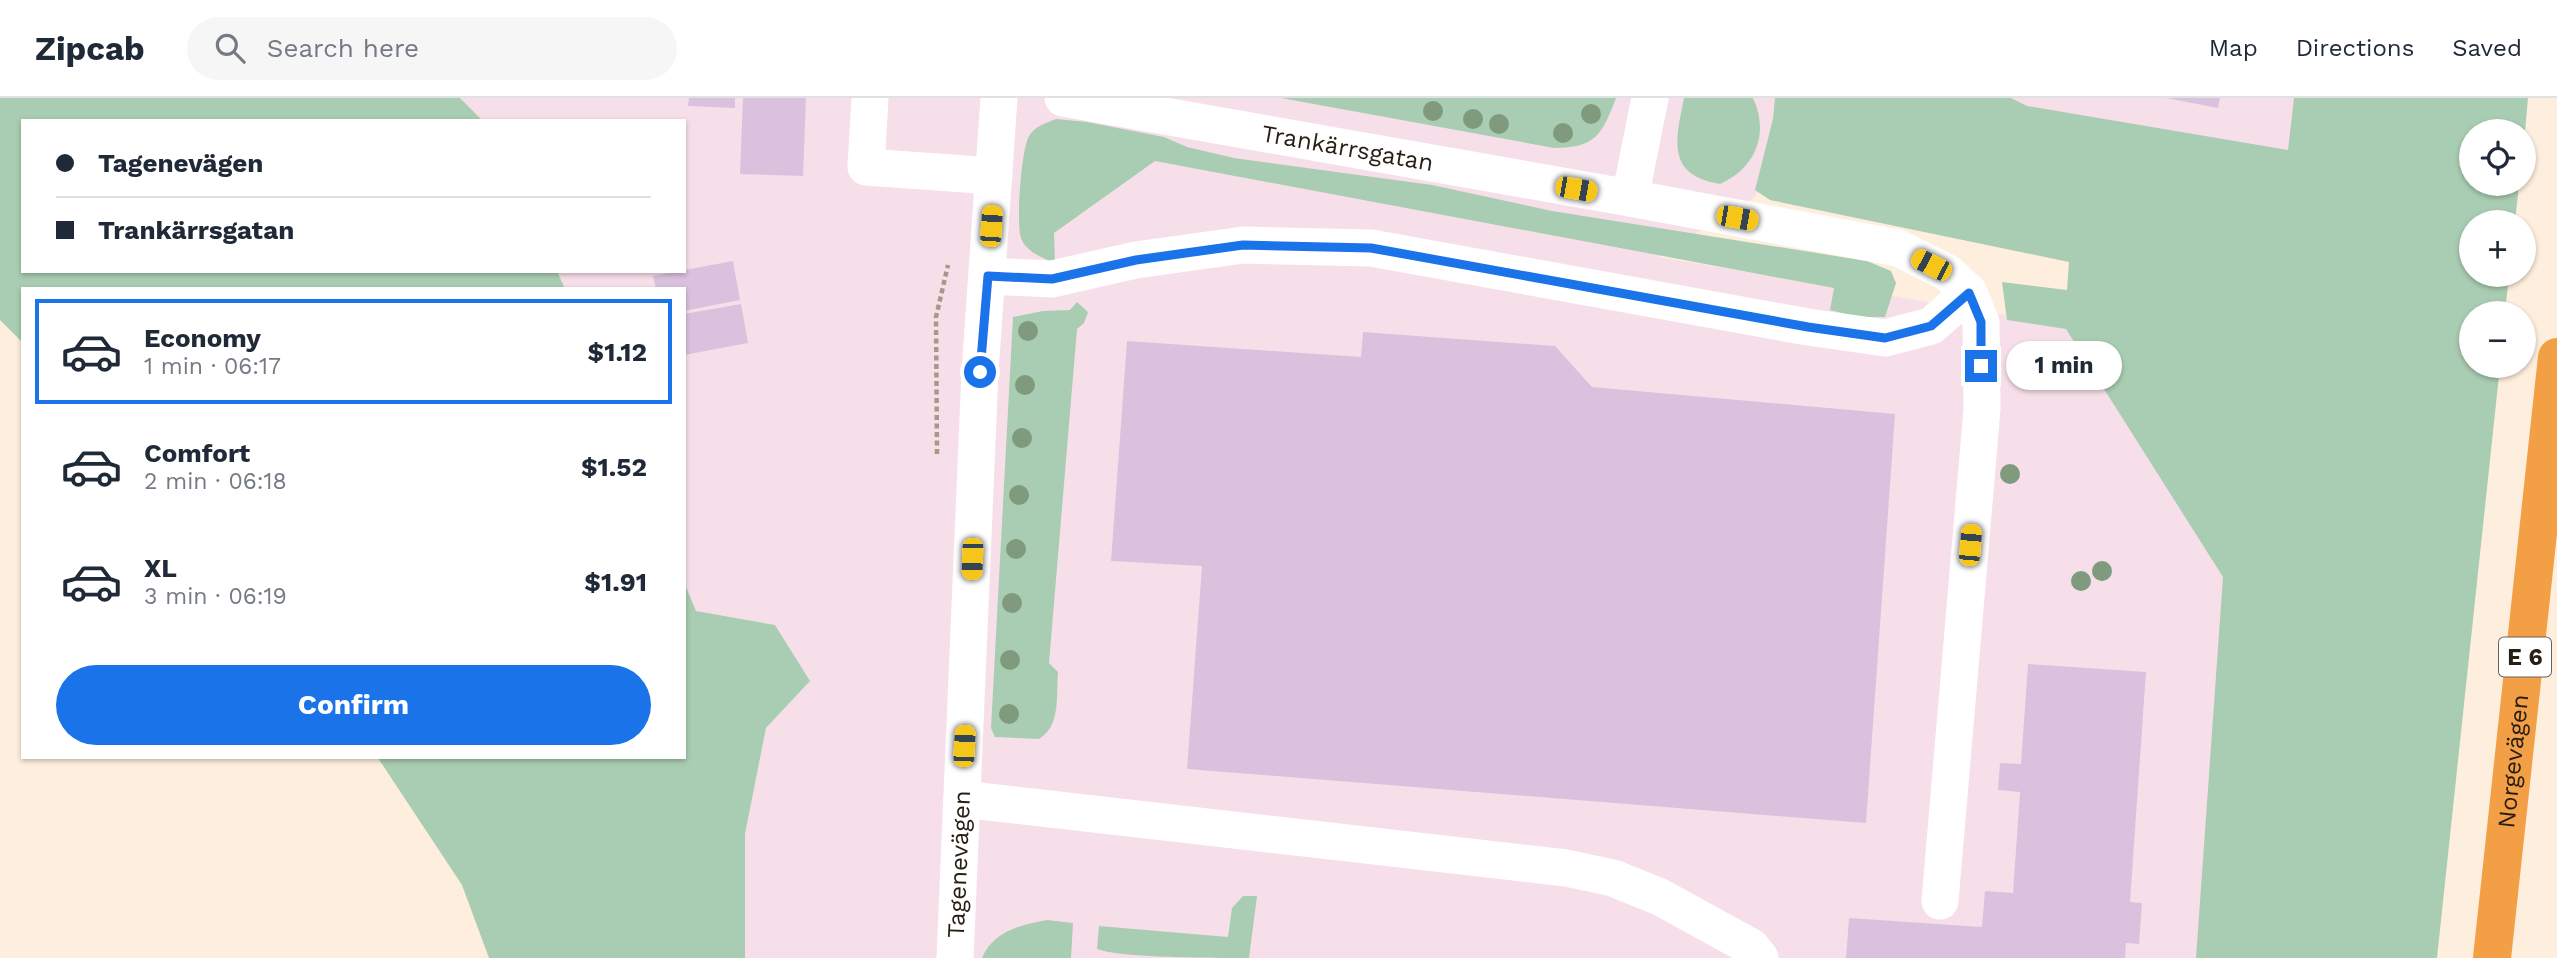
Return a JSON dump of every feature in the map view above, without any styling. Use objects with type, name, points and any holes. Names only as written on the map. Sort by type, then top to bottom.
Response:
[{"type":"highway","name":"Norgevägen","points":[[2493,958],[2557,357]]},
{"type":"street","points":[[870,98],[866,167],[994,176]]},
{"type":"street","name":"Tagenevägen","points":[[955,958],[980,372],[999,98]]},
{"type":"street","name":"Trankärrsgatan","points":[[1063,98],[1143,105],[1898,248],[1948,273],[1969,293],[1981,322],[1982,409],[1940,901]]},
{"type":"street","points":[[1630,198],[1650,98]]},
{"type":"street","points":[[988,276],[1052,279],[1136,260],[1243,245],[1371,248],[1808,327],[1885,338],[1931,326],[1969,293]]},
{"type":"street","points":[[962,799],[1566,868],[1613,878],[1660,897],[1751,947],[1760,958]]},
{"type":"shaded area","points":[[460,98],[1801,98],[1755,197],[1658,257],[2077,327],[2240,567],[2225,958],[745,958],[745,834],[766,728],[810,681],[775,625],[695,611],[686,587],[686,287],[564,287],[558,273],[686,273],[686,119],[481,119]]},
{"type":"shaded area","points":[[1860,98],[2301,98],[2294,157]]},
{"type":"green space","points":[[0,98],[460,98],[481,119],[21,119],[21,273],[558,273],[564,287],[21,287],[21,341],[0,320]]},
{"type":"green space","points":[[1281,98],[1616,98],[1595,137],[1579,145],[1554,148]]},
{"type":"green space","points":[[1684,98],[1753,98],[1760,125],[1756,149],[1742,169],[1720,184],[1690,173],[1682,164],[1677,141]]},
{"type":"green space","points":[[1775,98],[2011,98],[2027,106],[2288,150],[2294,98],[2528,98],[2526,119],[2459,119],[2459,196],[2518,196],[2516,210],[2459,210],[2459,287],[2508,287],[2506,301],[2459,301],[2459,378],[2499,378],[2437,958],[2196,958],[2223,577],[2066,329],[2007,320],[2002,282],[2067,290],[2069,262],[1770,200],[1755,190],[1773,119]]},
{"type":"green space","points":[[1056,119],[1087,122],[1164,137],[1187,147],[1234,158],[1432,185],[1552,211],[1867,261],[1891,271],[1896,283],[1885,317],[1858,317],[1830,310],[1834,288],[1155,161],[1054,233],[1055,263],[1040,257],[1023,243],[1019,203],[1029,136],[1038,127]]},
{"type":"green space","points":[[1077,302],[1088,312],[1084,323],[1077,329],[1049,663],[1058,672],[1056,710],[1051,726],[1039,739],[995,737],[991,728],[1013,317],[1043,311],[1070,310]]},
{"type":"green space","points":[[686,587],[696,611],[775,625],[810,681],[766,728],[745,834],[745,958],[489,958],[462,885],[379,759],[686,759]]},
{"type":"green space","points":[[1243,896],[1257,896],[1249,958],[1146,956],[1097,949],[1099,926],[1228,937],[1232,908]]},
{"type":"green space","points":[[1047,920],[1073,923],[1071,958],[982,958],[993,941],[1001,935],[1018,927]]},
{"type":"building","points":[[689,98],[735,98],[735,108],[688,106]]},
{"type":"building","points":[[743,98],[806,98],[803,176],[740,174]]},
{"type":"building","points":[[2166,98],[2220,98],[2218,108]]},
{"type":"building","points":[[733,261],[740,300],[686,311],[686,287],[656,287],[653,276],[686,273],[686,270]]},
{"type":"building","points":[[741,304],[748,343],[686,355],[686,314]]},
{"type":"building","points":[[1363,332],[1555,346],[1592,387],[1895,414],[1866,823],[1187,769],[1202,566],[1111,561],[1127,341],[1361,357]]},
{"type":"building","points":[[2028,664],[2146,672],[2130,902],[2142,903],[2139,944],[2126,943],[2125,958],[1846,958],[1849,918],[1982,927],[1985,891],[2013,893],[2020,792],[1998,790],[2000,763],[2021,764]]},
{"type":"route","points":[[980,372],[988,276],[1052,279],[1136,260],[1243,245],[1371,248],[1808,327],[1885,338],[1931,326],[1969,293],[1981,322],[1981,366]]}]
